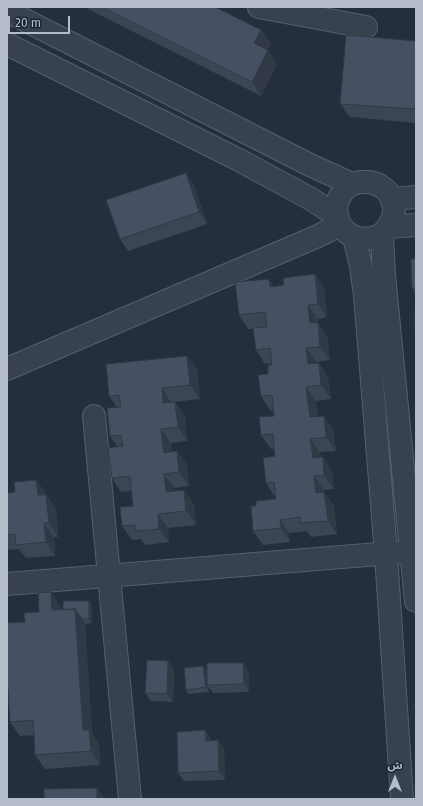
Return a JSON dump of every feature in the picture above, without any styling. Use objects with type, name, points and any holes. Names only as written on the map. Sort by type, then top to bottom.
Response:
[{"type":"street","points":[[259,7],[366,27]]},
{"type":"street","points":[[7,11],[312,166],[352,184]]},
{"type":"street","points":[[7,44],[239,160],[311,199],[343,226],[363,239],[385,230],[416,225]]},
{"type":"street","points":[[402,799],[386,554],[365,295],[361,266],[336,207],[344,190],[352,184],[361,182],[370,182],[379,185],[387,191],[392,199],[394,209],[393,218],[385,230],[384,275],[414,551],[416,601]]},
{"type":"street","points":[[392,199],[416,197]]},
{"type":"street","points":[[7,369],[343,226]]},
{"type":"street","points":[[94,416],[130,799]]},
{"type":"street","points":[[7,584],[414,551]]},
{"type":"building","points":[[102,7],[215,7],[261,30],[254,43],[268,50],[252,82]]},
{"type":"building","points":[[346,35],[416,41],[415,109],[340,104]]},
{"type":"building","points":[[186,173],[199,212],[120,239],[106,200]]},
{"type":"building","points":[[411,259],[416,259],[416,288],[412,288]]},
{"type":"building","points":[[315,274],[318,304],[308,305],[310,323],[318,322],[320,347],[306,348],[308,364],[319,363],[321,385],[306,387],[310,417],[324,416],[326,437],[310,439],[313,458],[323,457],[324,475],[314,476],[316,493],[324,492],[328,521],[301,523],[300,517],[280,520],[281,528],[253,531],[251,506],[256,506],[256,501],[276,499],[274,482],[266,483],[263,458],[275,456],[273,434],[261,435],[259,417],[274,416],[272,395],[261,396],[258,375],[268,374],[268,365],[272,365],[270,348],[256,350],[253,328],[267,327],[265,312],[239,315],[235,282],[269,279],[270,287],[284,285],[283,278]]},
{"type":"building","points":[[416,307],[416,331],[415,331]]},
{"type":"building","points":[[187,356],[190,385],[162,388],[163,403],[175,402],[178,427],[161,429],[164,453],[177,451],[179,472],[164,474],[166,492],[184,490],[186,511],[158,514],[159,529],[136,531],[135,525],[122,526],[120,507],[133,506],[130,476],[112,478],[108,448],[123,446],[121,435],[110,436],[107,408],[121,407],[119,395],[109,396],[106,364]]},
{"type":"building","points":[[36,480],[38,495],[46,495],[49,523],[44,523],[46,542],[16,545],[15,534],[7,535],[7,493],[15,492],[14,482]]},
{"type":"building","points":[[51,592],[52,610],[75,609],[83,730],[89,730],[91,751],[35,755],[33,720],[10,722],[7,689],[7,623],[25,622],[24,613],[39,612],[38,593]]},
{"type":"building","points":[[63,601],[89,601],[89,619],[82,619],[75,609],[63,610]]},
{"type":"building","points":[[147,660],[168,661],[167,694],[145,693]]},
{"type":"building","points":[[207,663],[243,663],[244,684],[207,685]]},
{"type":"building","points":[[203,666],[206,687],[186,690],[184,668]]},
{"type":"building","points":[[205,730],[206,741],[218,740],[219,771],[178,773],[177,732]]},
{"type":"building","points":[[97,788],[97,799],[44,799],[44,789]]}]
